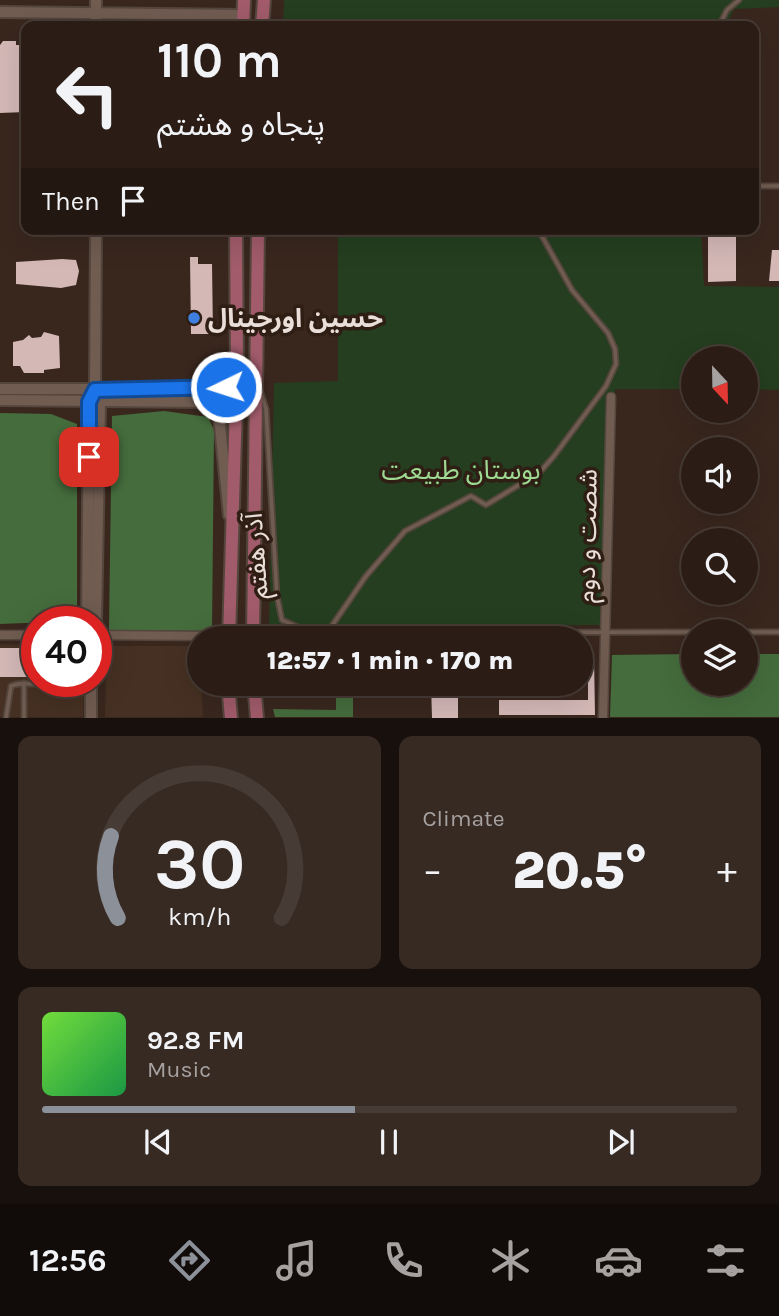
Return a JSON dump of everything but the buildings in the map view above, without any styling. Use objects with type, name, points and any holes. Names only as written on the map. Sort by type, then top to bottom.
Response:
[{"type":"main road","points":[[243,21],[244,0]]},
{"type":"main road","points":[[262,21],[264,0]]},
{"type":"main road","points":[[229,626],[230,526],[237,370],[236,235]]},
{"type":"main road","points":[[253,626],[258,235]]},
{"type":"main road","points":[[228,696],[229,718]]},
{"type":"main road","points":[[255,696],[257,718]]},
{"type":"street","points":[[96,0],[96,21]]},
{"type":"street","points":[[0,12],[96,13],[243,21]]},
{"type":"street","points":[[87,606],[95,390],[96,235]]},
{"type":"street","points":[[0,389],[218,389],[226,387],[237,370]]},
{"type":"street","name":"شصت و دوم","points":[[603,718],[611,397]]},
{"type":"street","points":[[0,400],[201,400],[212,406],[219,416],[222,429],[223,476],[230,526]]},
{"type":"street","points":[[94,402],[96,606]]},
{"type":"street","points":[[0,635],[21,635]]},
{"type":"street","points":[[112,635],[187,636]]},
{"type":"street","points":[[91,697],[91,718]]},
{"type":"lane","points":[[722,21],[727,10],[739,0]]},
{"type":"lane","points":[[759,186],[779,187]]},
{"type":"lane","points":[[332,626],[366,576],[405,531],[471,496],[486,505],[540,472],[578,426],[612,376],[616,355],[608,333],[572,290],[541,235]]},
{"type":"lane","name":"آذر هفتم","points":[[255,372],[266,409],[277,596],[282,620],[296,626]]},
{"type":"lane","name":"آذر هفتم","points":[[593,632],[681,632]]},
{"type":"lane","points":[[758,632],[779,632]]},
{"type":"lane","points":[[6,718],[9,688],[21,683]]},
{"type":"lane","points":[[24,697],[24,718]]},
{"type":"shaded area","points":[[0,644],[21,645],[21,697],[84,697],[83,717],[0,717]]},
{"type":"shaded area","points":[[112,646],[187,646],[187,696],[202,696],[203,717],[105,717],[106,697],[112,697]]},
{"type":"green space","points":[[284,0],[779,0],[779,7],[734,9],[728,21],[283,21]]},
{"type":"green space","name":"بوستان طبیعت","points":[[338,235],[701,235],[704,286],[779,287],[779,390],[758,389],[758,346],[681,346],[681,389],[615,389],[611,625],[269,626],[274,383],[338,381]]},
{"type":"green space","points":[[164,411],[208,417],[214,430],[212,626],[187,626],[187,631],[112,630],[112,606],[109,606],[112,416]]},
{"type":"green space","points":[[0,413],[51,414],[77,424],[77,606],[21,606],[21,623],[0,624]]},
{"type":"green space","points":[[681,654],[681,696],[758,696],[758,654],[779,654],[779,717],[610,717],[612,655]]},
{"type":"green space","points":[[336,696],[353,696],[353,717],[275,717],[273,709],[336,710]]},
{"type":"place","name":"حسین اورجینال","points":[[194,318]]},
{"type":"route","points":[[89,457],[89,402],[95,390],[226,387]]}]
